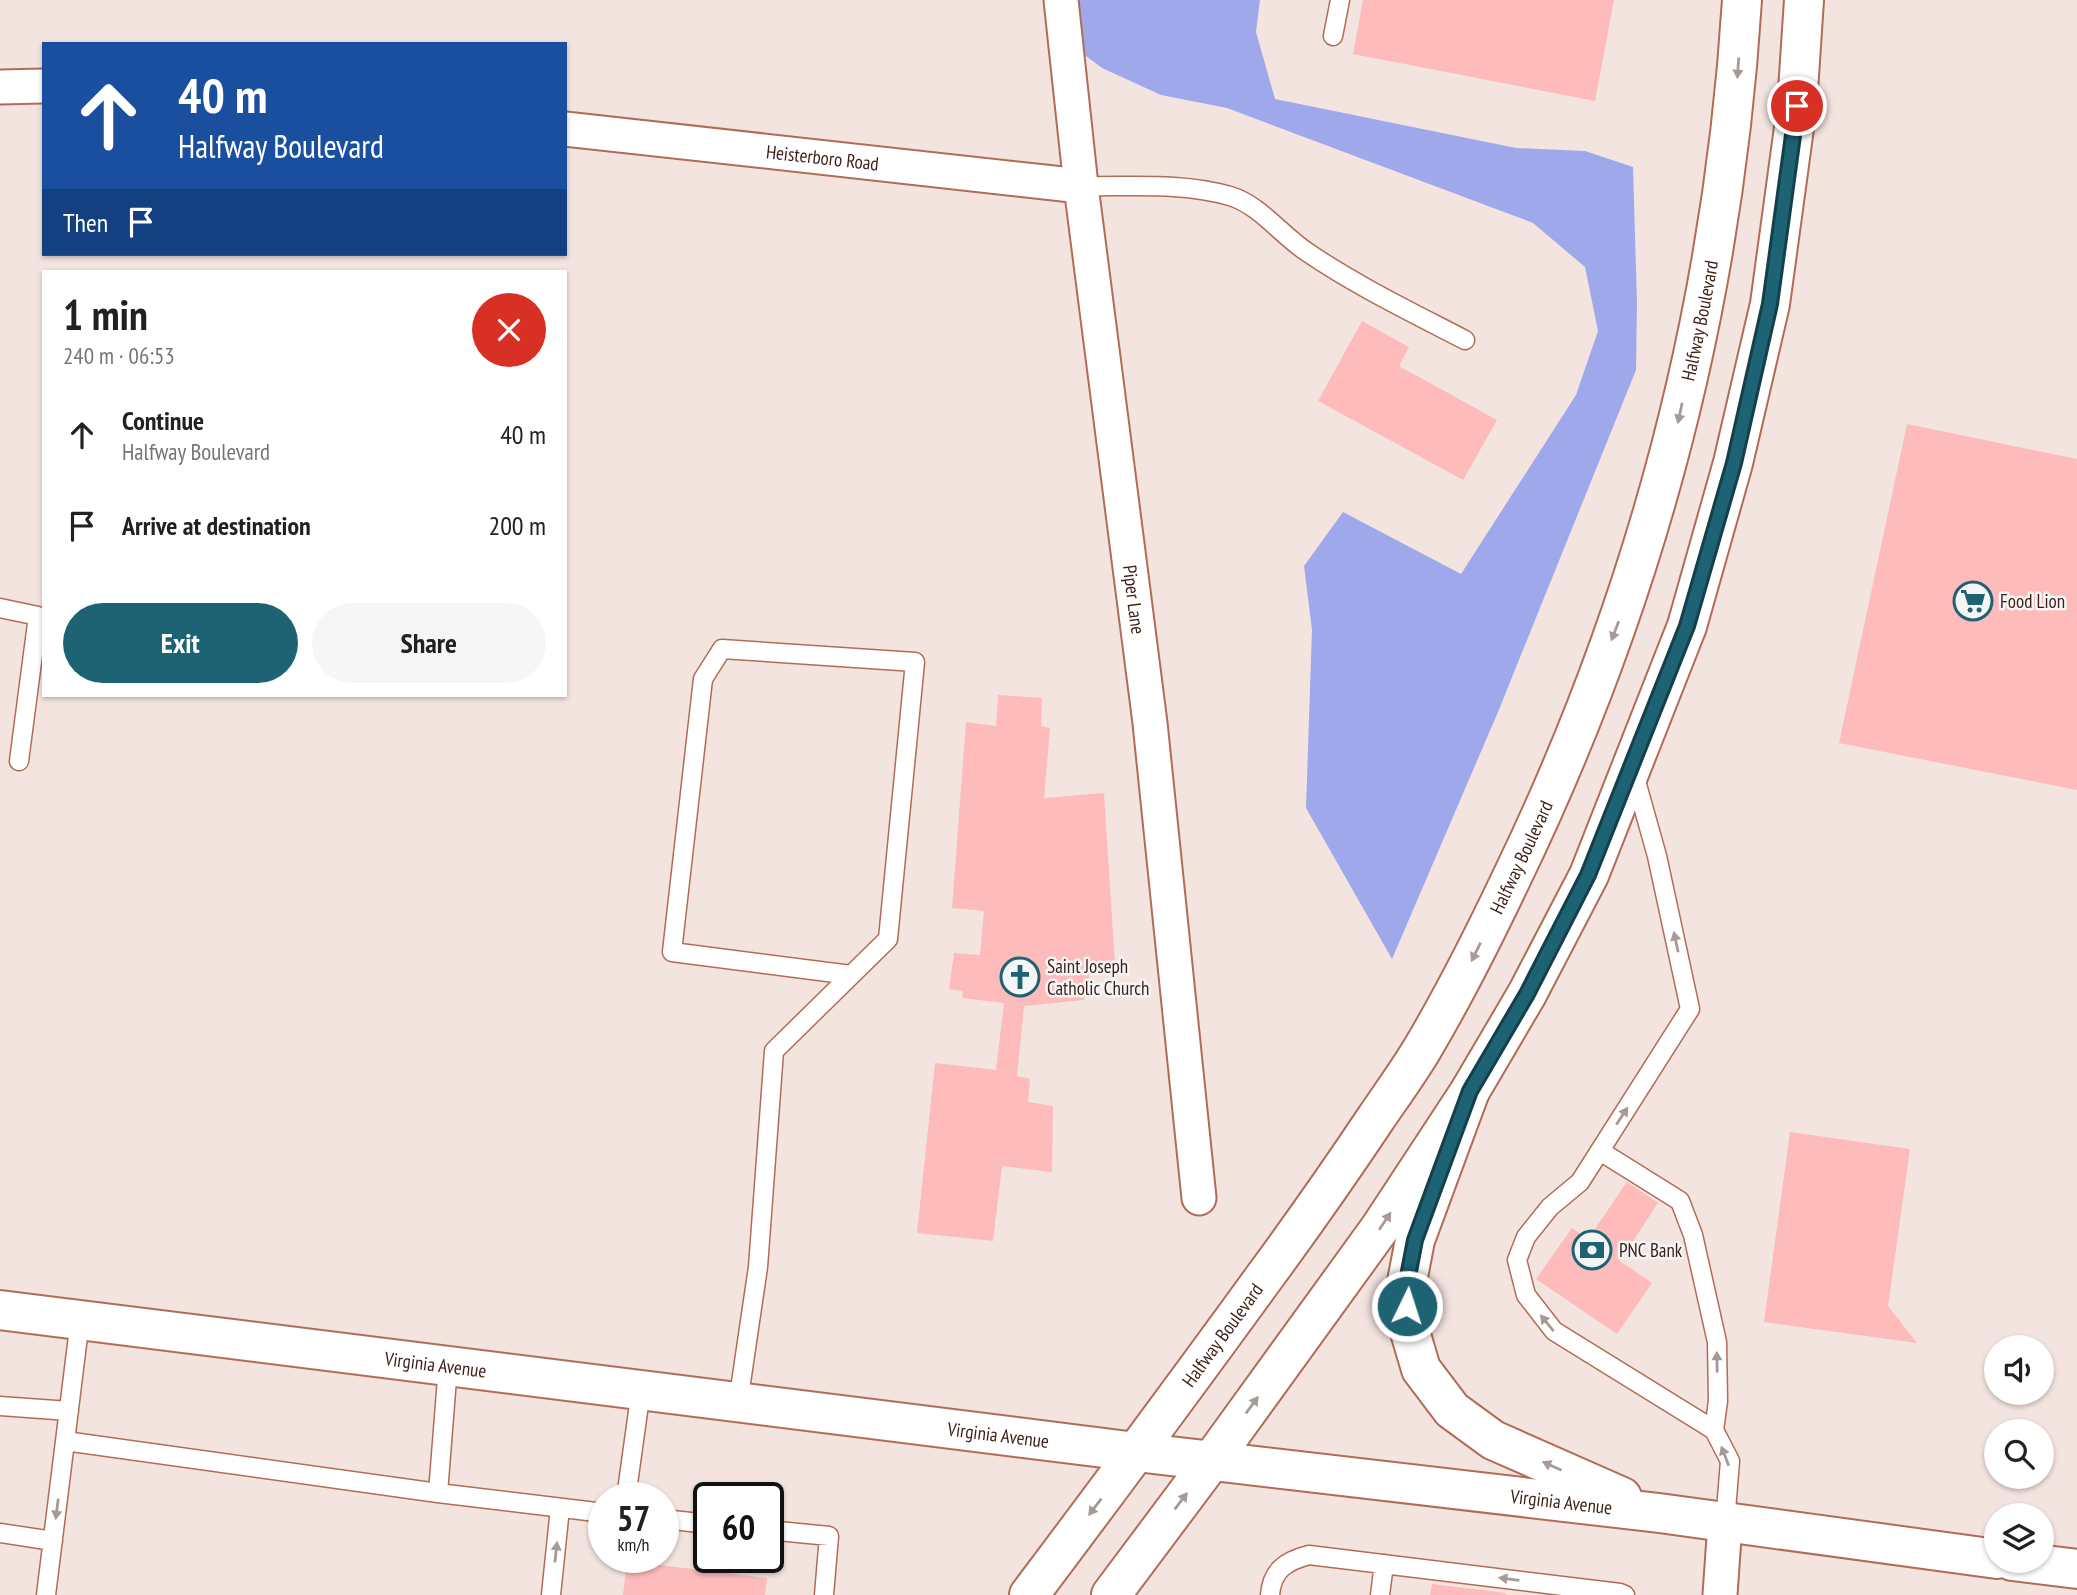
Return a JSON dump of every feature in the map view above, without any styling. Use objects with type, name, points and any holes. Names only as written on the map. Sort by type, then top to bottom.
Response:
[{"type":"main road","name":"Halfway Boulevard","points":[[1029,1595],[1324,1195],[1419,1054],[1471,963],[1529,842],[1574,741],[1628,596],[1674,442],[1707,287],[1736,94],[1742,0]]},
{"type":"main road","points":[[1111,1595],[1380,1228],[1470,1091],[1527,994],[1588,875],[1687,626],[1734,463],[1770,304],[1797,106],[1804,0]]},
{"type":"main road","points":[[1470,1091],[1415,1240],[1406,1287],[1408,1325],[1421,1369],[1452,1410],[1493,1440],[1659,1513]]},
{"type":"main road","name":"Virginia Avenue","points":[[0,1310],[1136,1452],[1659,1513],[1984,1557]]},
{"type":"main road","points":[[2054,1566],[2077,1569]]},
{"type":"street","name":"Piper Lane","points":[[1061,0],[1081,187],[1150,723],[1199,1198]]},
{"type":"street","points":[[0,88],[42,86]]},
{"type":"street","name":"Heisterboro Road","points":[[567,129],[1081,187]]},
{"type":"street","points":[[1720,1595],[1725,1523]]},
{"type":"lane","points":[[1333,36],[1340,0]]},
{"type":"lane","points":[[1081,187],[1199,188],[1233,197],[1260,214],[1303,250],[1349,280],[1465,340]]},
{"type":"lane","points":[[0,608],[38,616],[19,761]]},
{"type":"lane","points":[[738,1403],[758,1267],[774,1051],[888,939],[915,662],[722,649],[703,679],[671,952],[850,975]]},
{"type":"lane","points":[[1633,767],[1657,856],[1690,1009],[1580,1182],[1550,1207],[1526,1237],[1517,1260],[1526,1295],[1554,1331],[1714,1430],[1730,1461],[1725,1523]]},
{"type":"lane","points":[[1600,1150],[1680,1201],[1693,1235],[1717,1342],[1718,1401],[1714,1430]]},
{"type":"lane","points":[[46,1595],[79,1320]]},
{"type":"lane","points":[[438,1493],[449,1366]]},
{"type":"lane","points":[[628,1482],[641,1390]]},
{"type":"lane","points":[[0,1406],[69,1411]]},
{"type":"lane","points":[[65,1441],[588,1511]]},
{"type":"lane","points":[[551,1595],[560,1508]]},
{"type":"lane","points":[[784,1532],[829,1536],[824,1595]]},
{"type":"lane","points":[[0,1533],[53,1541]]},
{"type":"lane","points":[[1270,1595],[1277,1570],[1292,1560],[1309,1555],[1620,1592],[1625,1595]]},
{"type":"lane","points":[[1380,1595],[1384,1564]]},
{"type":"shaded area","points":[[1071,0],[1260,0],[1256,32],[1275,99],[1516,148],[1585,151],[1633,167],[1636,370],[1498,712],[1392,959],[1306,808],[1312,630],[1304,566],[1343,512],[1461,574],[1576,395],[1598,331],[1585,267],[1533,223],[1227,108],[1161,95],[1102,68],[1078,50]]},
{"type":"building","points":[[1363,0],[1614,0],[1595,101],[1353,54]]},
{"type":"building","points":[[1362,321],[1409,347],[1399,366],[1497,420],[1463,480],[1318,401]]},
{"type":"building","name":"Food Lion","points":[[1907,424],[2077,459],[2077,790],[1839,743]]},
{"type":"building","name":"Saint Joseph Catholic Church","points":[[998,695],[1042,698],[1041,726],[1050,728],[1044,798],[1104,793],[1115,964],[1091,966],[1084,1000],[1024,1006],[1017,1076],[1030,1079],[1028,1102],[1053,1106],[1052,1172],[1002,1166],[993,1241],[917,1233],[935,1063],[996,1070],[1004,1003],[962,998],[963,991],[949,989],[954,953],[980,955],[984,911],[952,908],[966,722],[996,726]]},
{"type":"building","points":[[1790,1132],[1910,1149],[1888,1306],[1917,1343],[1764,1322]]},
{"type":"building","name":"PNC Bank","points":[[1627,1182],[1658,1203],[1620,1261],[1652,1283],[1617,1334],[1536,1279],[1572,1228],[1588,1239]]},
{"type":"building","points":[[679,1567],[693,1569],[693,1573],[726,1573],[767,1578],[765,1595],[623,1595],[626,1573],[679,1573]]},
{"type":"building","points":[[1432,1584],[1506,1593],[1506,1595],[1430,1595]]},
{"type":"place","name":"Food Lion","points":[[1973,601]]},
{"type":"place","name":"Saint Joseph Catholic Church","points":[[1020,977]]},
{"type":"place","name":"PNC Bank","points":[[1592,1250]]},
{"type":"route","points":[[1407,1306],[1406,1287],[1415,1240],[1470,1091],[1527,994],[1588,875],[1687,626],[1734,463],[1770,304],[1797,106]]}]
